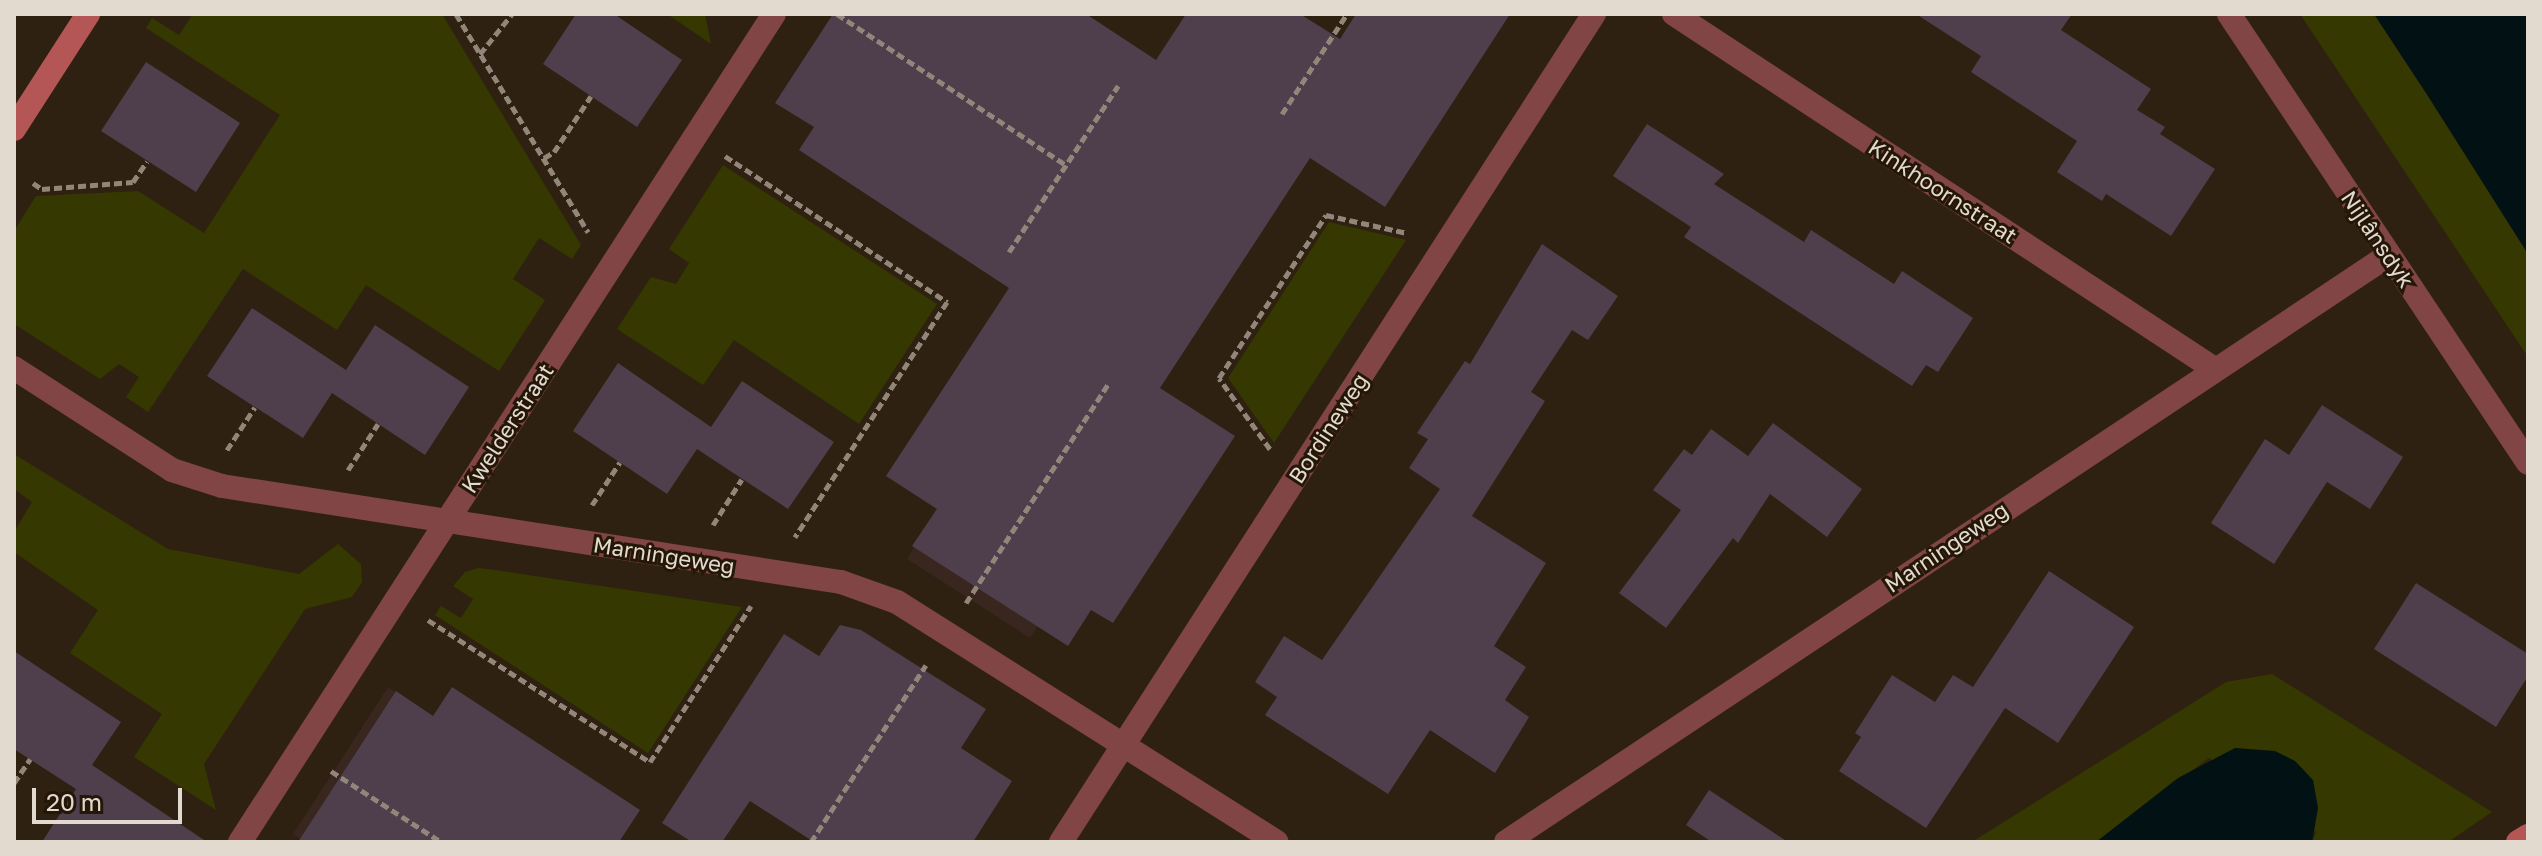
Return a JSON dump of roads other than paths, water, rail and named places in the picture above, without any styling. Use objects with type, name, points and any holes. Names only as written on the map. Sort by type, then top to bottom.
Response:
[{"type":"street","points":[[14,129],[88,14]]},
{"type":"street","name":"Kwelderstraat","points":[[240,842],[774,14]]},
{"type":"street","name":"Bordineweg","points":[[1061,842],[1594,14]]},
{"type":"street","name":"Kinkhoornstraat","points":[[1674,14],[2213,368]]},
{"type":"street","name":"Nijlânsdyk","points":[[2229,14],[2528,463]]},
{"type":"street","name":"Marningeweg","points":[[1506,842],[2213,368],[2389,255]]},
{"type":"street","name":"Marningeweg","points":[[14,368],[172,470],[222,486],[841,582],[897,602],[1276,842]]},
{"type":"street","points":[[2518,842],[2528,836]]}]
